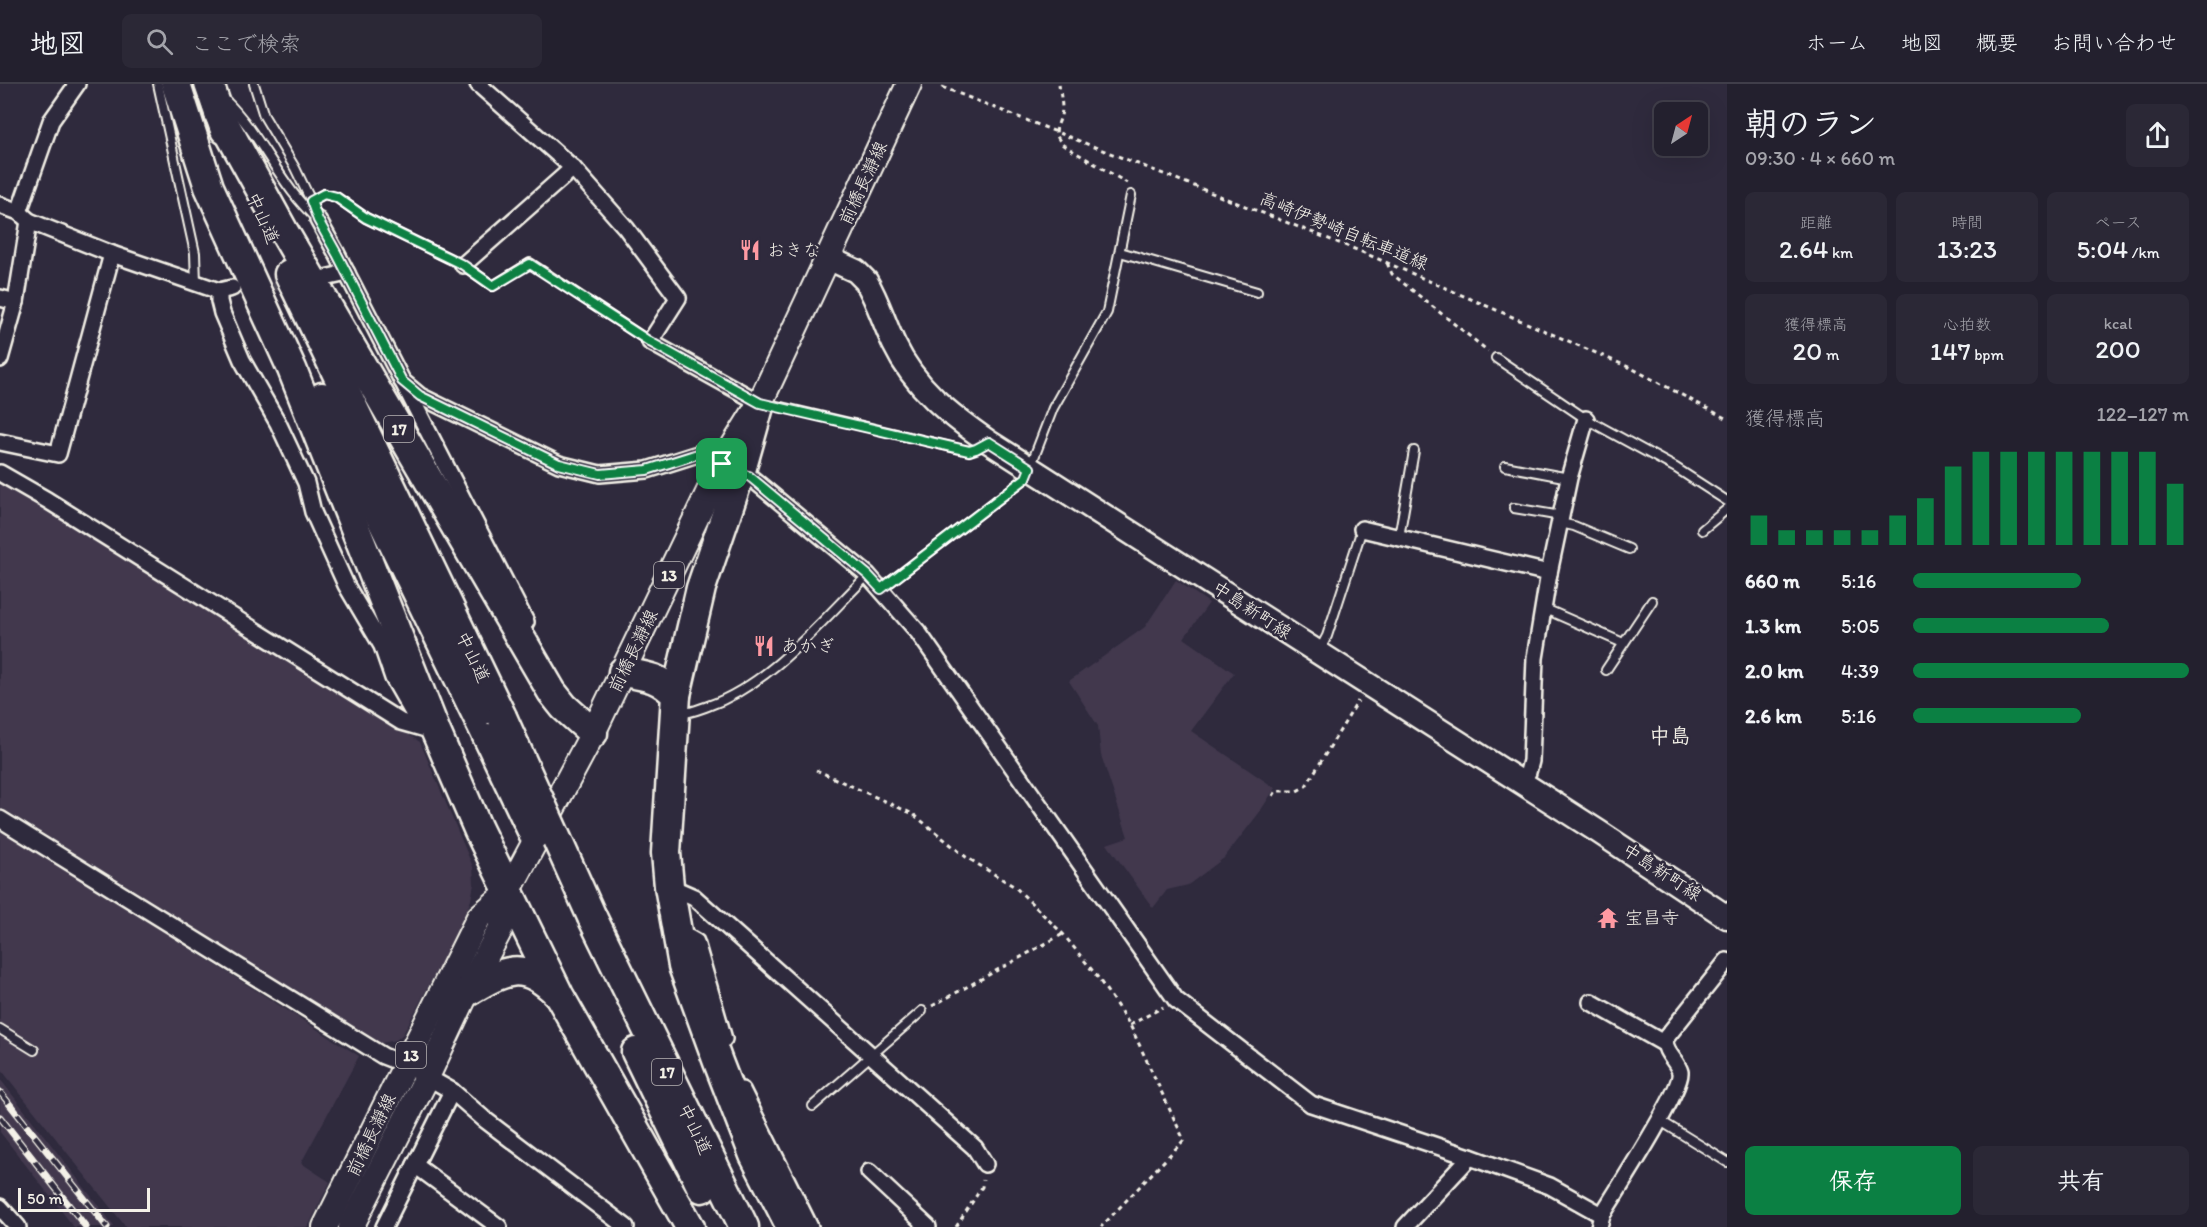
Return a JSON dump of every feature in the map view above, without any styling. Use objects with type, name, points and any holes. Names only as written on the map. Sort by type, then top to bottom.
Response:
[{"type":"highway","points":[[176,84],[209,187],[292,369],[429,729],[559,995],[690,1227]]},
{"type":"highway","name":"中山道","points":[[188,84],[256,256],[304,362],[495,727]]},
{"type":"highway","name":"中山道","points":[[209,84],[219,114],[264,221],[585,923],[673,1131],[723,1227]]},
{"type":"highway","name":"17","points":[[219,114],[283,230],[552,692],[564,707],[593,733]]},
{"type":"highway","points":[[760,403],[731,469],[675,704],[666,853],[669,886],[683,966],[754,1155],[791,1227]]},
{"type":"highway","points":[[623,672],[654,677],[666,685],[675,704]]},
{"type":"highway","name":"中山道","points":[[585,923],[744,1227]]},
{"type":"highway","points":[[467,992],[495,975],[522,971],[545,981],[559,995]]},
{"type":"main road","name":"前橋長瀞線","points":[[760,403],[909,84]]},
{"type":"main road","name":"中島新町線","points":[[828,258],[856,271],[866,280],[895,345],[915,378],[944,410],[989,442],[1726,914]]},
{"type":"main road","name":"前橋長瀞線","points":[[351,1227],[500,930],[508,892],[731,469]]},
{"type":"main road","name":"前橋長瀞線","points":[[325,1227],[479,917],[508,892]]},
{"type":"street","points":[[0,359],[16,302],[24,216],[51,121],[77,84]]},
{"type":"street","points":[[478,84],[573,168],[626,228],[678,298],[650,342],[760,403]]},
{"type":"street","points":[[463,265],[573,168]]},
{"type":"street","points":[[0,205],[112,254],[196,283],[225,289],[219,301],[222,313],[242,360],[278,423],[306,483],[313,512],[346,585],[382,646],[393,678],[429,729]]},
{"type":"street","points":[[318,220],[549,664]]},
{"type":"street","points":[[0,442],[58,454],[112,254]]},
{"type":"street","points":[[325,278],[347,273]]},
{"type":"street","points":[[0,298],[16,302]]},
{"type":"street","points":[[402,381],[420,396],[559,464],[600,474],[647,470],[704,452],[731,469],[749,476],[868,575],[918,632],[1176,1000],[1311,1104],[1550,1186],[1601,1221],[1659,1120],[1679,1082],[1680,1072],[1665,1044],[1591,1002]]},
{"type":"street","points":[[1522,783],[1531,761],[1535,658],[1549,573],[1569,478],[1586,419]]},
{"type":"street","points":[[0,473],[401,722],[429,729]]},
{"type":"street","points":[[1362,529],[1549,573]]},
{"type":"street","points":[[0,819],[383,1056],[440,1083],[626,1227]]},
{"type":"street","points":[[669,886],[694,897],[975,1148],[985,1164]]},
{"type":"street","points":[[677,930],[696,942],[734,1072],[810,1227]]},
{"type":"street","points":[[1665,1044],[1665,1039],[1727,961]]},
{"type":"street","points":[[384,1227],[452,1091]]},
{"type":"street","points":[[1404,1227],[1470,1157]]},
{"type":"street","points":[[416,1165],[499,1227]]},
{"type":"street","points":[[869,1172],[928,1227]]},
{"type":"street","points":[[0,1207],[18,1227]]},
{"type":"lane","points":[[158,84],[195,253],[196,283]]},
{"type":"lane","points":[[209,84],[241,115],[304,208],[318,220]]},
{"type":"lane","points":[[254,84],[269,127],[295,168],[318,220]]},
{"type":"lane","points":[[311,201],[324,194],[331,195],[366,218],[463,265],[493,286],[530,264],[650,342]]},
{"type":"lane","points":[[881,589],[1026,478],[1053,408],[1107,312],[1131,195]]},
{"type":"lane","points":[[1120,252],[1257,292]]},
{"type":"lane","points":[[1496,358],[1586,419],[1676,468],[1727,501]]},
{"type":"lane","points":[[760,403],[969,451],[989,442]]},
{"type":"lane","points":[[1399,537],[1414,451]]},
{"type":"lane","points":[[1505,466],[1569,478]]},
{"type":"lane","points":[[1514,507],[1561,519],[1629,549]]},
{"type":"lane","points":[[1702,530],[1727,509]]},
{"type":"lane","points":[[1318,652],[1328,636],[1362,529]]},
{"type":"lane","points":[[675,704],[693,711],[740,693],[773,668],[868,575]]},
{"type":"lane","points":[[1606,670],[1652,601]]},
{"type":"lane","points":[[1543,608],[1623,643]]},
{"type":"lane","points":[[813,1106],[922,1011]]},
{"type":"lane","points":[[0,1029],[34,1050]]},
{"type":"lane","points":[[1659,1120],[1727,1162]]},
{"type":"path","points":[[1059,84],[1062,109],[1056,137],[1064,145],[1120,177],[1131,186],[1131,195]]},
{"type":"path","name":"高崎伊勢崎自転車道線","points":[[942,87],[1386,262],[1633,369],[1727,419]]},
{"type":"path","points":[[1386,262],[1392,274],[1496,358]]},
{"type":"path","points":[[1273,796],[1276,791],[1297,791],[1306,786],[1368,685]]},
{"type":"path","points":[[816,770],[913,814],[966,857],[1016,887],[1064,934],[1096,975],[1130,1025],[1184,1140],[1101,1227]]},
{"type":"path","points":[[922,1011],[1064,934]]},
{"type":"path","points":[[1130,1025],[1176,1000]]},
{"type":"path","points":[[956,1227],[982,1187],[985,1164]]},
{"type":"shaded area","points":[[0,480],[420,742],[473,867],[474,884],[471,900],[459,928],[403,1034],[396,1040],[381,1043],[0,807]]},
{"type":"shaded area","points":[[1176,580],[1209,603],[1184,638],[1234,673],[1191,731],[1275,788],[1224,858],[1188,885],[1167,890],[1153,908],[1107,844],[1128,837],[1101,755],[1098,726],[1069,681],[1145,627]]},
{"type":"shaded area","points":[[0,828],[359,1056],[301,1163],[330,1182],[308,1227],[126,1227],[0,1068]]},
{"type":"shaded area","points":[[0,1079],[115,1227],[74,1227],[0,1132]]},
{"type":"tunnel","points":[[250,286],[298,281]]},
{"type":"railway","points":[[0,1092],[107,1227]]},
{"type":"railway","points":[[0,1117],[86,1227]]},
{"type":"place","name":"おきな","points":[[750,250]]},
{"type":"place","name":"あかぎ","points":[[764,646]]},
{"type":"place","name":"宝昌寺","points":[[1608,918]]},
{"type":"district","name":"中島","points":[[1670,736]]},
{"type":"route","points":[[324,194],[336,197],[366,218],[463,265],[493,286],[530,264],[650,342],[760,403],[777,405],[850,425],[969,451],[989,442],[1030,468],[1026,478],[881,589],[868,575],[749,476],[740,474],[722,464],[704,452],[647,470],[600,474],[559,464],[420,396],[402,381],[318,220],[311,201],[324,194]]}]
